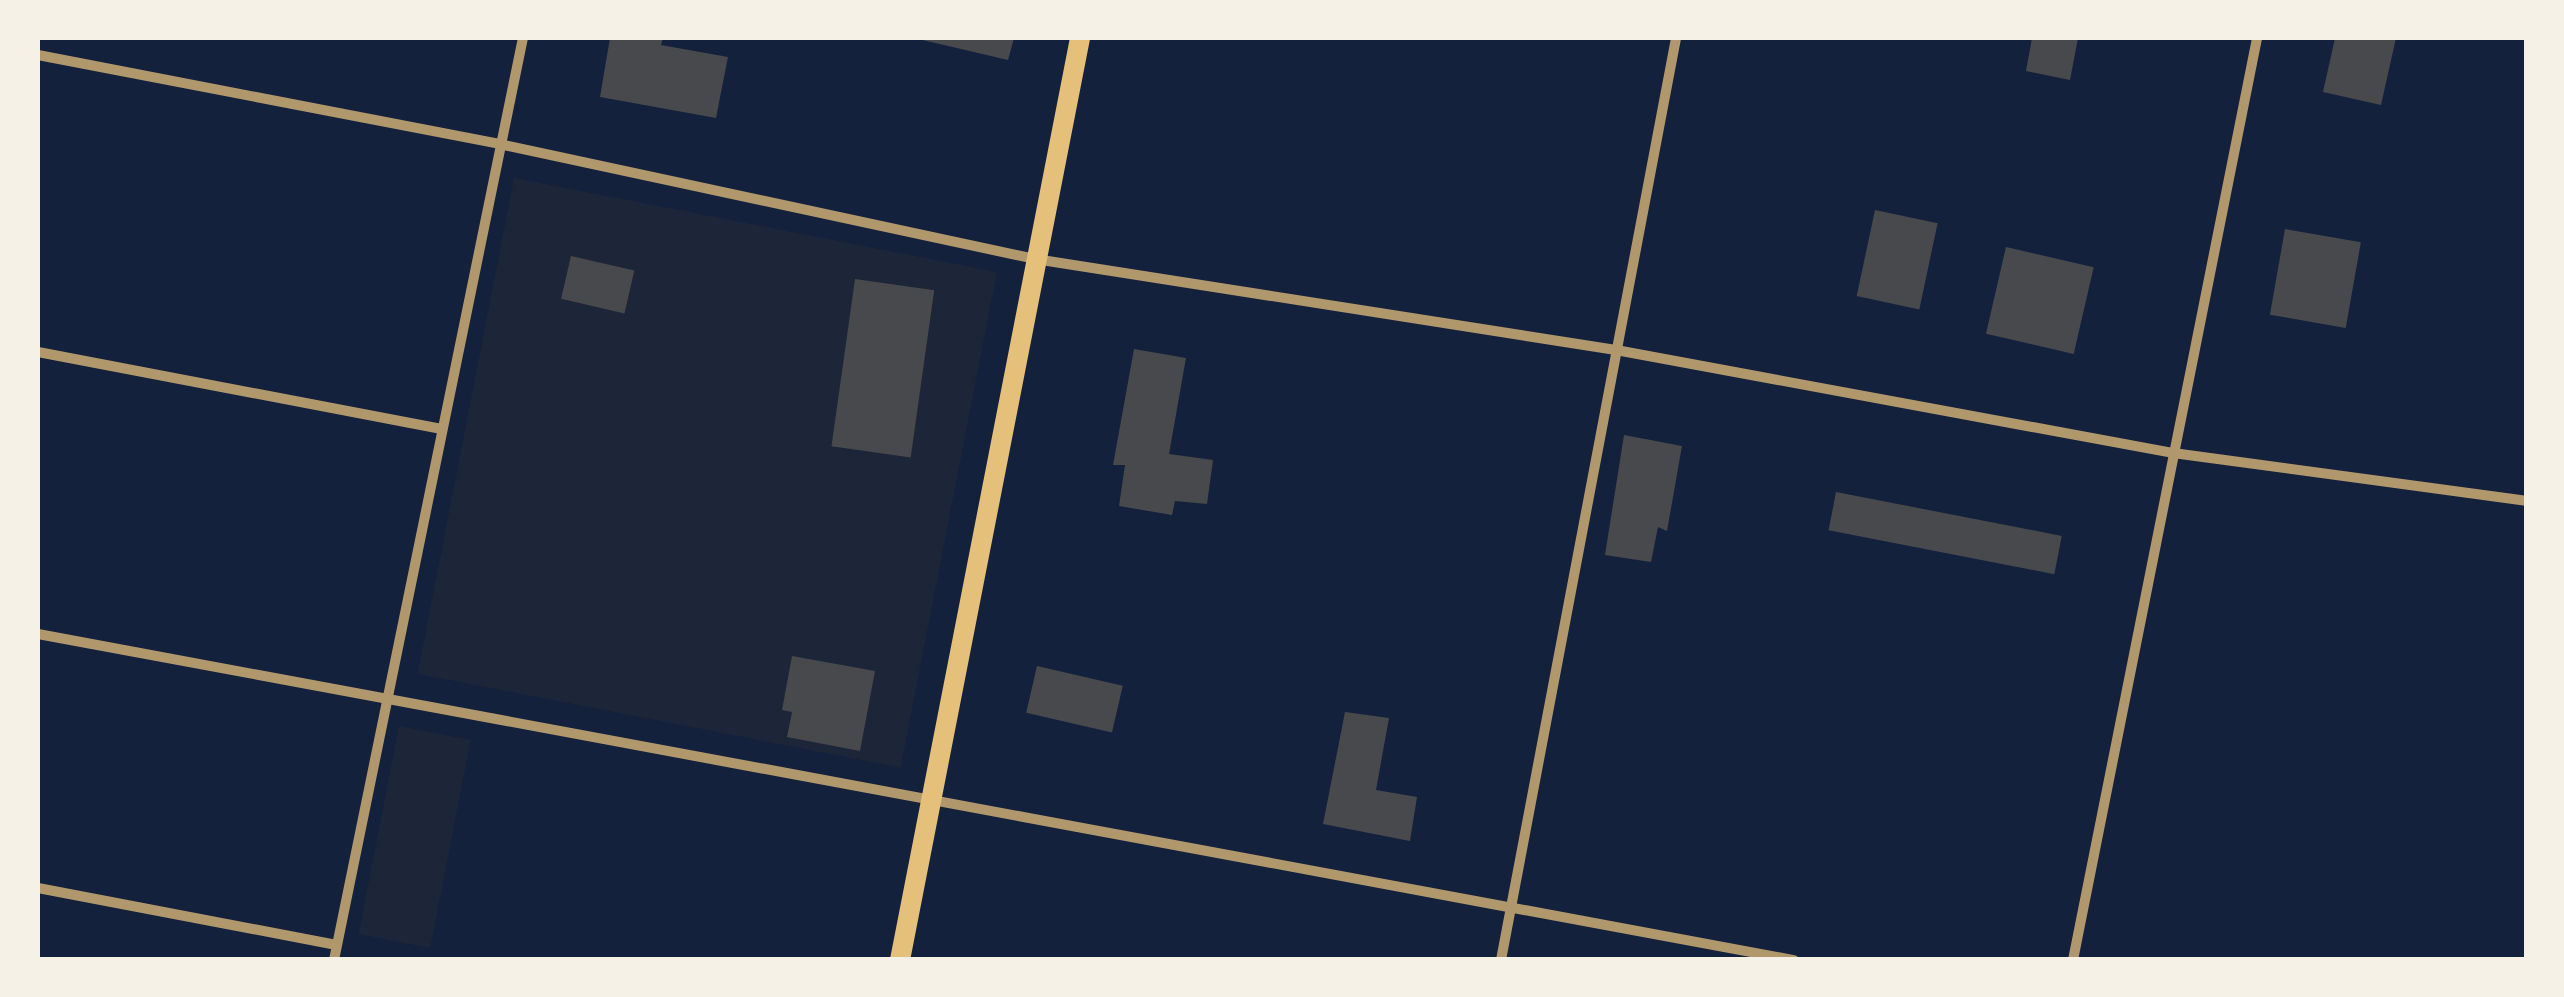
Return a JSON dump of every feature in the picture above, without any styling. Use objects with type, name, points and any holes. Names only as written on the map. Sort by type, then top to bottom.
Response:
[{"type":"main road","points":[[900,960],[1080,38]]},
{"type":"street","points":[[334,960],[522,38]]},
{"type":"street","points":[[1501,960],[1676,38]]},
{"type":"street","points":[[2073,960],[2257,38]]},
{"type":"street","points":[[38,55],[500,144],[1035,259],[1616,350],[2173,453],[2526,502]]},
{"type":"street","points":[[38,352],[442,429]]},
{"type":"street","points":[[38,634],[1794,960]]},
{"type":"street","points":[[38,888],[337,945]]},
{"type":"shaded area","points":[[514,178],[997,272],[901,768],[418,674]]},
{"type":"shaded area","points":[[399,726],[471,740],[430,948],[359,934]]},
{"type":"building","points":[[610,38],[663,38],[661,45],[728,57],[716,118],[600,97]]},
{"type":"building","points":[[914,38],[1014,38],[1008,60]]},
{"type":"building","points":[[2032,38],[2078,38],[2070,80],[2026,71]]},
{"type":"building","points":[[2335,38],[2396,38],[2381,105],[2323,92]]},
{"type":"building","points":[[1875,210],[1938,223],[1919,309],[1857,296]]},
{"type":"building","points":[[2285,229],[2361,242],[2346,328],[2270,315]]},
{"type":"building","points":[[2006,247],[2094,267],[2074,354],[1986,334]]},
{"type":"building","points":[[571,256],[634,271],[624,313],[561,299]]},
{"type":"building","points":[[855,279],[934,290],[911,457],[831,446]]},
{"type":"building","points":[[1134,349],[1186,358],[1169,454],[1213,460],[1207,504],[1175,501],[1172,515],[1119,506],[1125,465],[1113,465]]},
{"type":"building","points":[[1624,435],[1682,446],[1667,531],[1658,527],[1651,562],[1605,555]]},
{"type":"building","points":[[1836,492],[2062,536],[2054,574],[1829,530]]},
{"type":"building","points":[[792,656],[875,671],[860,751],[787,737],[792,712],[782,710]]},
{"type":"building","points":[[1037,666],[1123,686],[1112,733],[1026,713]]},
{"type":"building","points":[[1345,712],[1389,718],[1376,790],[1417,797],[1410,841],[1323,824]]}]
